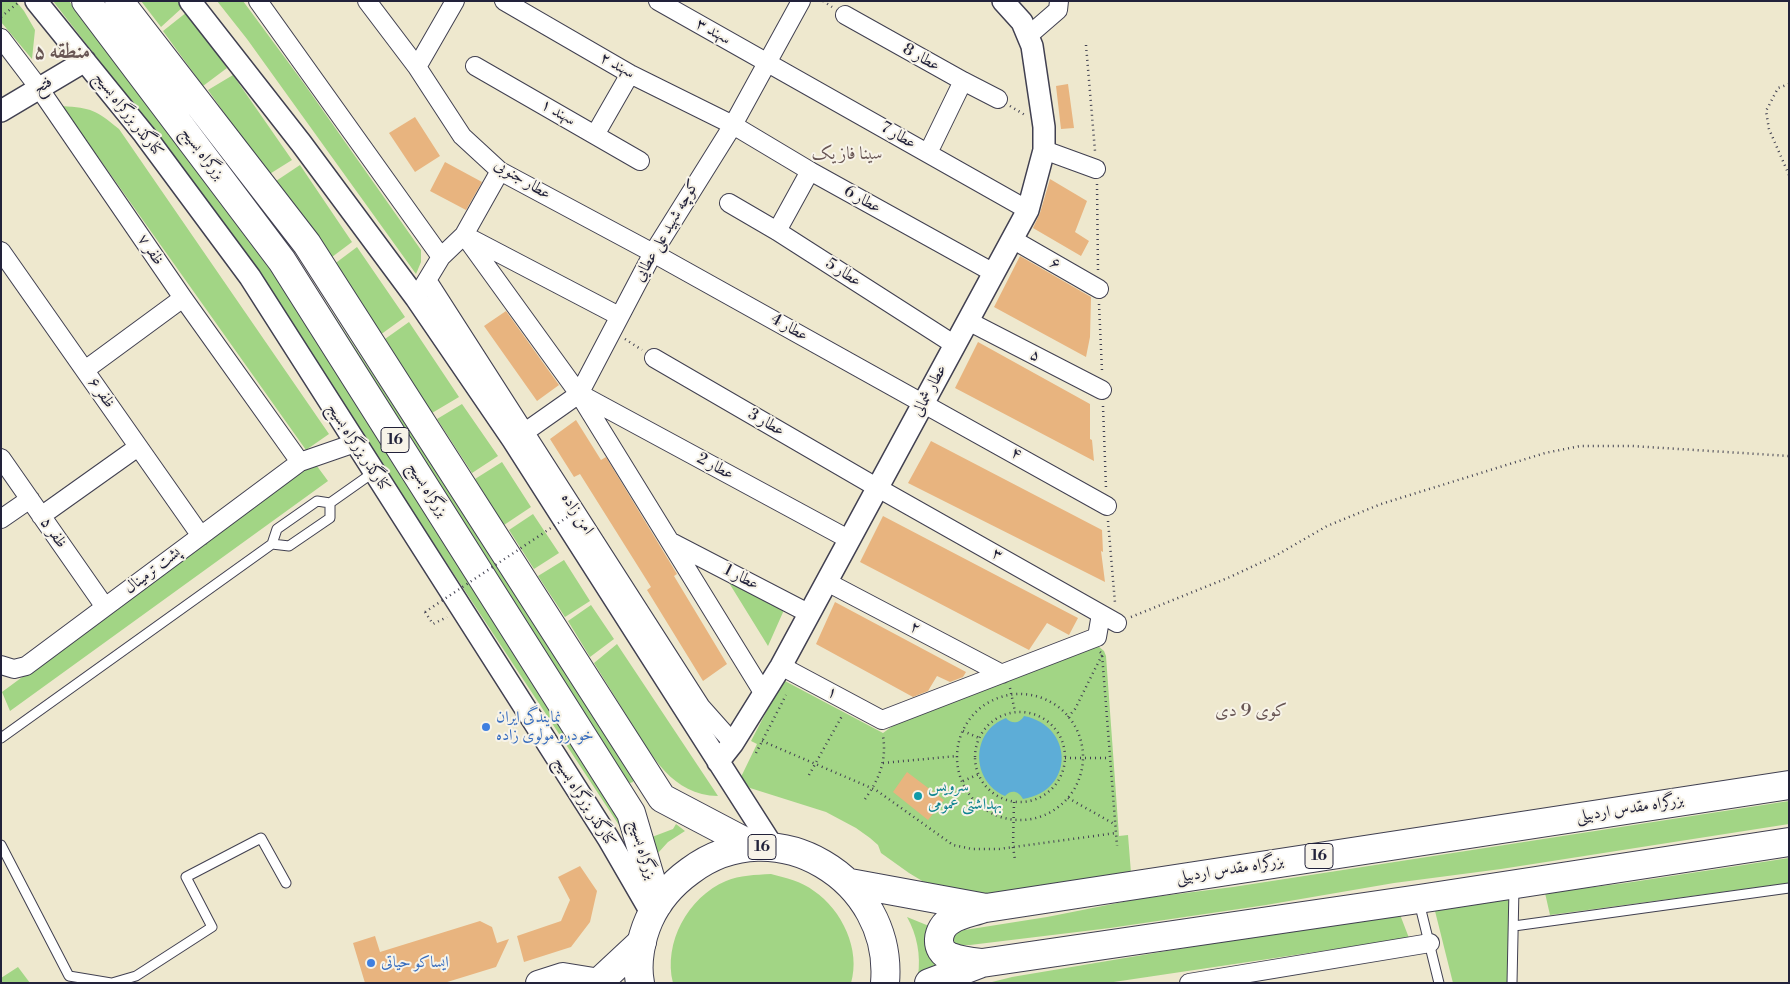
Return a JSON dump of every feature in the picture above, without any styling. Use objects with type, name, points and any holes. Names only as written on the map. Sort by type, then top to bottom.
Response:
[{"type":"main road","name":"بزرگراه بسیج","points":[[86,1],[282,261],[631,813],[655,909]]},
{"type":"main road","name":"بزرگراه بسیج","points":[[119,1],[307,244],[662,798],[764,847]]},
{"type":"main road","name":"بزرگراه مقدس اردبیلی","points":[[850,883],[986,908],[1789,784]]},
{"type":"main road","points":[[631,813],[644,823],[654,822],[661,812],[662,798]]},
{"type":"main road","points":[[928,983],[982,964],[1789,842]]},
{"type":"main road","name":"16","points":[[640,983],[638,977],[642,942],[655,909],[676,881],[699,864],[726,852],[764,847],[801,853],[827,865],[850,883],[869,908],[881,936],[886,967],[885,983]]},
{"type":"main road","points":[[982,964],[949,957],[940,948],[938,936],[943,926],[952,919],[986,908]]},
{"type":"main road","points":[[538,983],[564,975],[599,982],[642,942]]},
{"type":"street","name":"کنارگذر بزرگراه بسیج","points":[[36,1],[144,134],[250,277],[655,909]]},
{"type":"street","points":[[190,1],[301,143],[421,289],[519,436],[718,762],[764,847]]},
{"type":"street","points":[[258,1],[441,256]]},
{"type":"street","name":"عطار جنوبی","points":[[367,1],[417,67],[462,136],[500,171],[653,253]]},
{"type":"street","points":[[417,67],[454,1]]},
{"type":"street","name":"سهند ۲","points":[[504,1],[630,74],[733,124]]},
{"type":"street","name":"سهند ۳","points":[[658,1],[768,62]]},
{"type":"street","name":"کوچه شهید علی عطایی","points":[[519,436],[579,394],[653,253],[733,124],[801,1]]},
{"type":"street","name":"عطار شمالی","points":[[718,762],[733,743],[781,666],[1028,210],[1044,150],[1044,127],[1032,46],[1022,22],[1003,1]]},
{"type":"street","points":[[1028,36],[1058,10],[1059,1]]},
{"type":"street","name":"عطار 8","points":[[845,15],[998,99]]},
{"type":"street","name":"ظفر ۷","points":[[1,38],[39,88],[183,298],[300,462]]},
{"type":"street","name":"فتح","points":[[1,110],[85,61]]},
{"type":"street","name":"عطار 7","points":[[768,62],[1028,210]]},
{"type":"street","name":"سهند ۱","points":[[475,66],[640,161]]},
{"type":"street","points":[[595,135],[630,74]]},
{"type":"street","points":[[928,153],[963,81]]},
{"type":"street","name":"عطار 6","points":[[733,124],[810,171],[994,273]]},
{"type":"street","points":[[1044,150],[1096,169]]},
{"type":"street","points":[[421,289],[441,256],[464,235],[500,171]]},
{"type":"street","points":[[778,231],[810,171]]},
{"type":"street","name":"عطار 5","points":[[729,203],[778,231],[955,345]]},
{"type":"street","points":[[464,235],[615,323]]},
{"type":"street","points":[[464,235],[579,394],[764,694]]},
{"type":"street","name":"۶","points":[[1012,239],[1099,289]]},
{"type":"street","name":"ظفر ۶","points":[[1,250],[201,536]]},
{"type":"street","name":"عطار 4","points":[[653,253],[924,402]]},
{"type":"street","points":[[85,370],[183,298]]},
{"type":"street","name":"۵","points":[[968,322],[1102,390]]},
{"type":"street","name":"عطار 3","points":[[654,358],[878,488]]},
{"type":"street","name":"عطار 2","points":[[579,394],[850,540]]},
{"type":"street","name":"۴","points":[[924,402],[1107,506]]},
{"type":"street","name":"امن زاده","points":[[519,436],[701,707],[733,743]]},
{"type":"street","name":"پشت ترمینال","points":[[1,664],[14,669],[26,666],[300,462],[356,443]]},
{"type":"street","points":[[41,516],[138,446]]},
{"type":"street","name":"ظفر ۵","points":[[1,458],[105,607]]},
{"type":"street","name":"۳","points":[[878,488],[1117,623]]},
{"type":"street","points":[[1,519],[30,499]]},
{"type":"street","name":"عطار 1","points":[[671,543],[810,614]]},
{"type":"street","name":"۲","points":[[827,582],[1002,674]]},
{"type":"street","points":[[885,729],[1002,674],[1097,637],[1101,614]]},
{"type":"street","name":"۱","points":[[781,666],[885,729]]},
{"type":"street","points":[[1189,983],[1430,944]]},
{"type":"lane","points":[[1,738],[272,544],[277,529],[317,501],[330,503],[374,472]]},
{"type":"lane","points":[[272,544],[289,546],[330,518],[330,503]]},
{"type":"lane","points":[[1,845],[69,976],[111,983],[136,976],[212,927],[186,877],[261,838],[286,883]]},
{"type":"lane","points":[[1512,983],[1514,884]]},
{"type":"lane","points":[[1514,926],[1789,888]]},
{"type":"lane","points":[[1419,899],[1439,983]]},
{"type":"path","points":[[1,17],[21,1]]},
{"type":"path","points":[[1789,84],[1778,88],[1766,111],[1770,129],[1789,175]]},
{"type":"path","points":[[998,99],[1044,127]]},
{"type":"path","points":[[1099,289],[1107,506],[1117,623],[1230,577],[1275,556],[1327,526],[1381,504],[1545,453],[1580,446],[1632,446],[1789,456]]},
{"type":"path","points":[[615,323],[654,358]]},
{"type":"path","points":[[434,624],[425,612],[572,514]]},
{"type":"path","points":[[1095,648],[1102,654],[1117,846]]},
{"type":"path","points":[[1068,717],[1075,709],[1102,654]]},
{"type":"path","points":[[1002,674],[1008,682],[1015,712]]},
{"type":"path","points":[[756,753],[786,695]]},
{"type":"path","points":[[1012,695],[1028,695],[1040,697],[1060,709],[1068,717],[1080,737],[1083,758],[1078,782],[1068,798],[1056,809],[1046,815],[1035,818],[1014,820],[1001,817],[980,806],[972,798],[963,782],[958,766],[958,756],[959,743],[963,731],[975,713],[994,700],[1012,695]]},
{"type":"path","points":[[1015,712],[1034,714],[1049,722],[1060,735],[1063,742],[1065,758],[1062,775],[1052,789],[1031,801],[1014,802],[998,797],[978,774],[975,755],[979,738],[994,720],[1015,712]]},
{"type":"path","points":[[809,776],[842,715],[850,719]]},
{"type":"path","points":[[865,799],[878,779],[883,764],[885,729]]},
{"type":"path","points":[[963,731],[979,738]]},
{"type":"path","points":[[762,741],[873,788],[953,845],[982,850],[1116,833]]},
{"type":"path","points":[[883,764],[958,756]]},
{"type":"path","points":[[1065,758],[1110,758]]},
{"type":"path","points":[[963,782],[978,774]]},
{"type":"path","points":[[1068,798],[1116,826]]},
{"type":"path","points":[[1014,802],[1013,847],[1015,860]]},
{"type":"green space","points":[[1,1],[16,1],[35,30],[32,59],[1,22]]},
{"type":"green space","points":[[53,1],[69,1],[271,270],[610,784],[636,851],[260,279]]},
{"type":"green space","points":[[95,1],[105,1],[318,291],[633,777],[633,782],[630,783],[627,780]]},
{"type":"green space","points":[[141,1],[179,1],[183,7],[161,27]]},
{"type":"green space","points":[[217,1],[243,1],[305,85],[421,250],[421,262],[416,274],[247,39]]},
{"type":"green space","points":[[187,12],[227,68],[203,86],[163,31]]},
{"type":"green space","points":[[233,75],[292,160],[268,175],[208,90]]},
{"type":"green space","points":[[62,106],[93,111],[119,129],[329,434],[306,450]]},
{"type":"green space","points":[[300,165],[352,242],[328,260],[273,183]]},
{"type":"green space","points":[[357,247],[405,317],[380,335],[333,265]]},
{"type":"green space","points":[[409,322],[459,397],[432,413],[385,339]]},
{"type":"green space","points":[[462,404],[498,456],[472,473],[437,419]]},
{"type":"green space","points":[[314,462],[328,481],[10,711],[2,692]]},
{"type":"green space","points":[[502,462],[531,507],[504,525],[475,479]]},
{"type":"green space","points":[[533,514],[559,553],[534,569],[509,530]]},
{"type":"green space","points":[[564,560],[590,601],[565,617],[538,576]]},
{"type":"green space","points":[[726,578],[784,610],[768,646]]},
{"type":"green space","points":[[591,605],[614,639],[590,657],[568,621]]},
{"type":"green space","points":[[617,644],[718,796],[702,794],[688,789],[676,781],[655,760],[594,663]]},
{"type":"green space","points":[[1098,646],[1104,651],[1106,656],[1119,836],[1128,835],[1131,873],[979,897],[929,885],[881,853],[878,845],[856,828],[826,812],[750,788],[740,779],[757,744],[751,741],[783,680],[883,733],[901,720]]},
{"type":"green space","points":[[1789,801],[1789,824],[1110,928],[970,945],[954,945],[948,938],[952,932],[1047,917],[1138,899],[1233,887]]},
{"type":"green space","points":[[676,824],[685,831],[668,842],[658,853],[652,837],[673,829]]},
{"type":"green space","points":[[1789,858],[1789,883],[1550,915],[1545,893],[1626,883]]},
{"type":"green space","points":[[771,874],[804,885],[824,899],[833,909],[841,920],[851,944],[853,970],[851,983],[673,983],[671,968],[675,937],[681,923],[700,898],[712,888],[731,879]]},
{"type":"green space","points":[[1509,897],[1507,983],[1453,983],[1435,911]]},
{"type":"green space","points":[[1399,912],[1409,938],[1107,983],[988,983],[1012,977]]},
{"type":"green space","points":[[907,917],[929,926],[938,963],[918,976],[919,960],[917,945]]},
{"type":"green space","points":[[18,967],[30,983],[1,983],[1,978]]},
{"type":"water","points":[[1024,716],[1040,722],[1052,732],[1059,745],[1062,758],[1059,772],[1052,784],[1040,794],[1023,799],[1017,793],[1010,792],[1005,796],[994,789],[986,779],[979,757],[981,745],[986,734],[994,725],[1006,718],[1011,722],[1018,722]]},
{"type":"building","points":[[1068,84],[1074,128],[1061,129],[1056,86]]},
{"type":"building","points":[[415,117],[440,156],[415,172],[389,133]]},
{"type":"building","points":[[445,162],[482,182],[466,210],[430,191]]},
{"type":"building","points":[[1050,179],[1087,201],[1075,232],[1089,241],[1081,256],[1033,228],[1040,213]]},
{"type":"building","points":[[1020,256],[1091,297],[1090,337],[1086,357],[994,307]]},
{"type":"building","points":[[506,311],[559,385],[537,401],[484,326]]},
{"type":"building","points":[[978,342],[1090,404],[1090,439],[1092,440],[1094,461],[955,388]]},
{"type":"building","points":[[576,420],[601,460],[606,457],[677,574],[674,576],[727,664],[703,681],[647,590],[651,587],[580,474],[574,477],[550,439]]},
{"type":"building","points":[[931,441],[1102,530],[1103,552],[1101,551],[1105,582],[908,483]]},
{"type":"building","points":[[883,516],[1078,618],[1069,635],[1047,623],[1029,650],[860,562]]},
{"type":"building","points":[[835,602],[966,672],[963,677],[950,682],[937,676],[928,691],[913,697],[816,644]]},
{"type":"building","name":"سرویس بهداشتی عمومی","points":[[907,772],[944,800],[928,820],[893,792]]},
{"type":"building","points":[[580,866],[597,891],[590,922],[571,947],[524,962],[517,936],[561,921],[570,900],[558,877]]},
{"type":"building","points":[[480,921],[492,927],[497,943],[509,939],[496,967],[444,983],[365,983],[353,943],[375,936],[380,952]]},
{"type":"place","name":"نمایندگی ایران خودرو مولوی زاده","points":[[486,727]]},
{"type":"place","name":"سرویس بهداشتی عمومی","points":[[918,796]]},
{"type":"place","name":"ایساکو حیاتی","points":[[371,963]]},
{"type":"district","name":"منطقه ۵","points":[[62,53]]},
{"type":"district","name":"سینا فاز یک","points":[[847,155]]},
{"type":"district","name":"کوی 9 دی","points":[[1251,712]]}]
